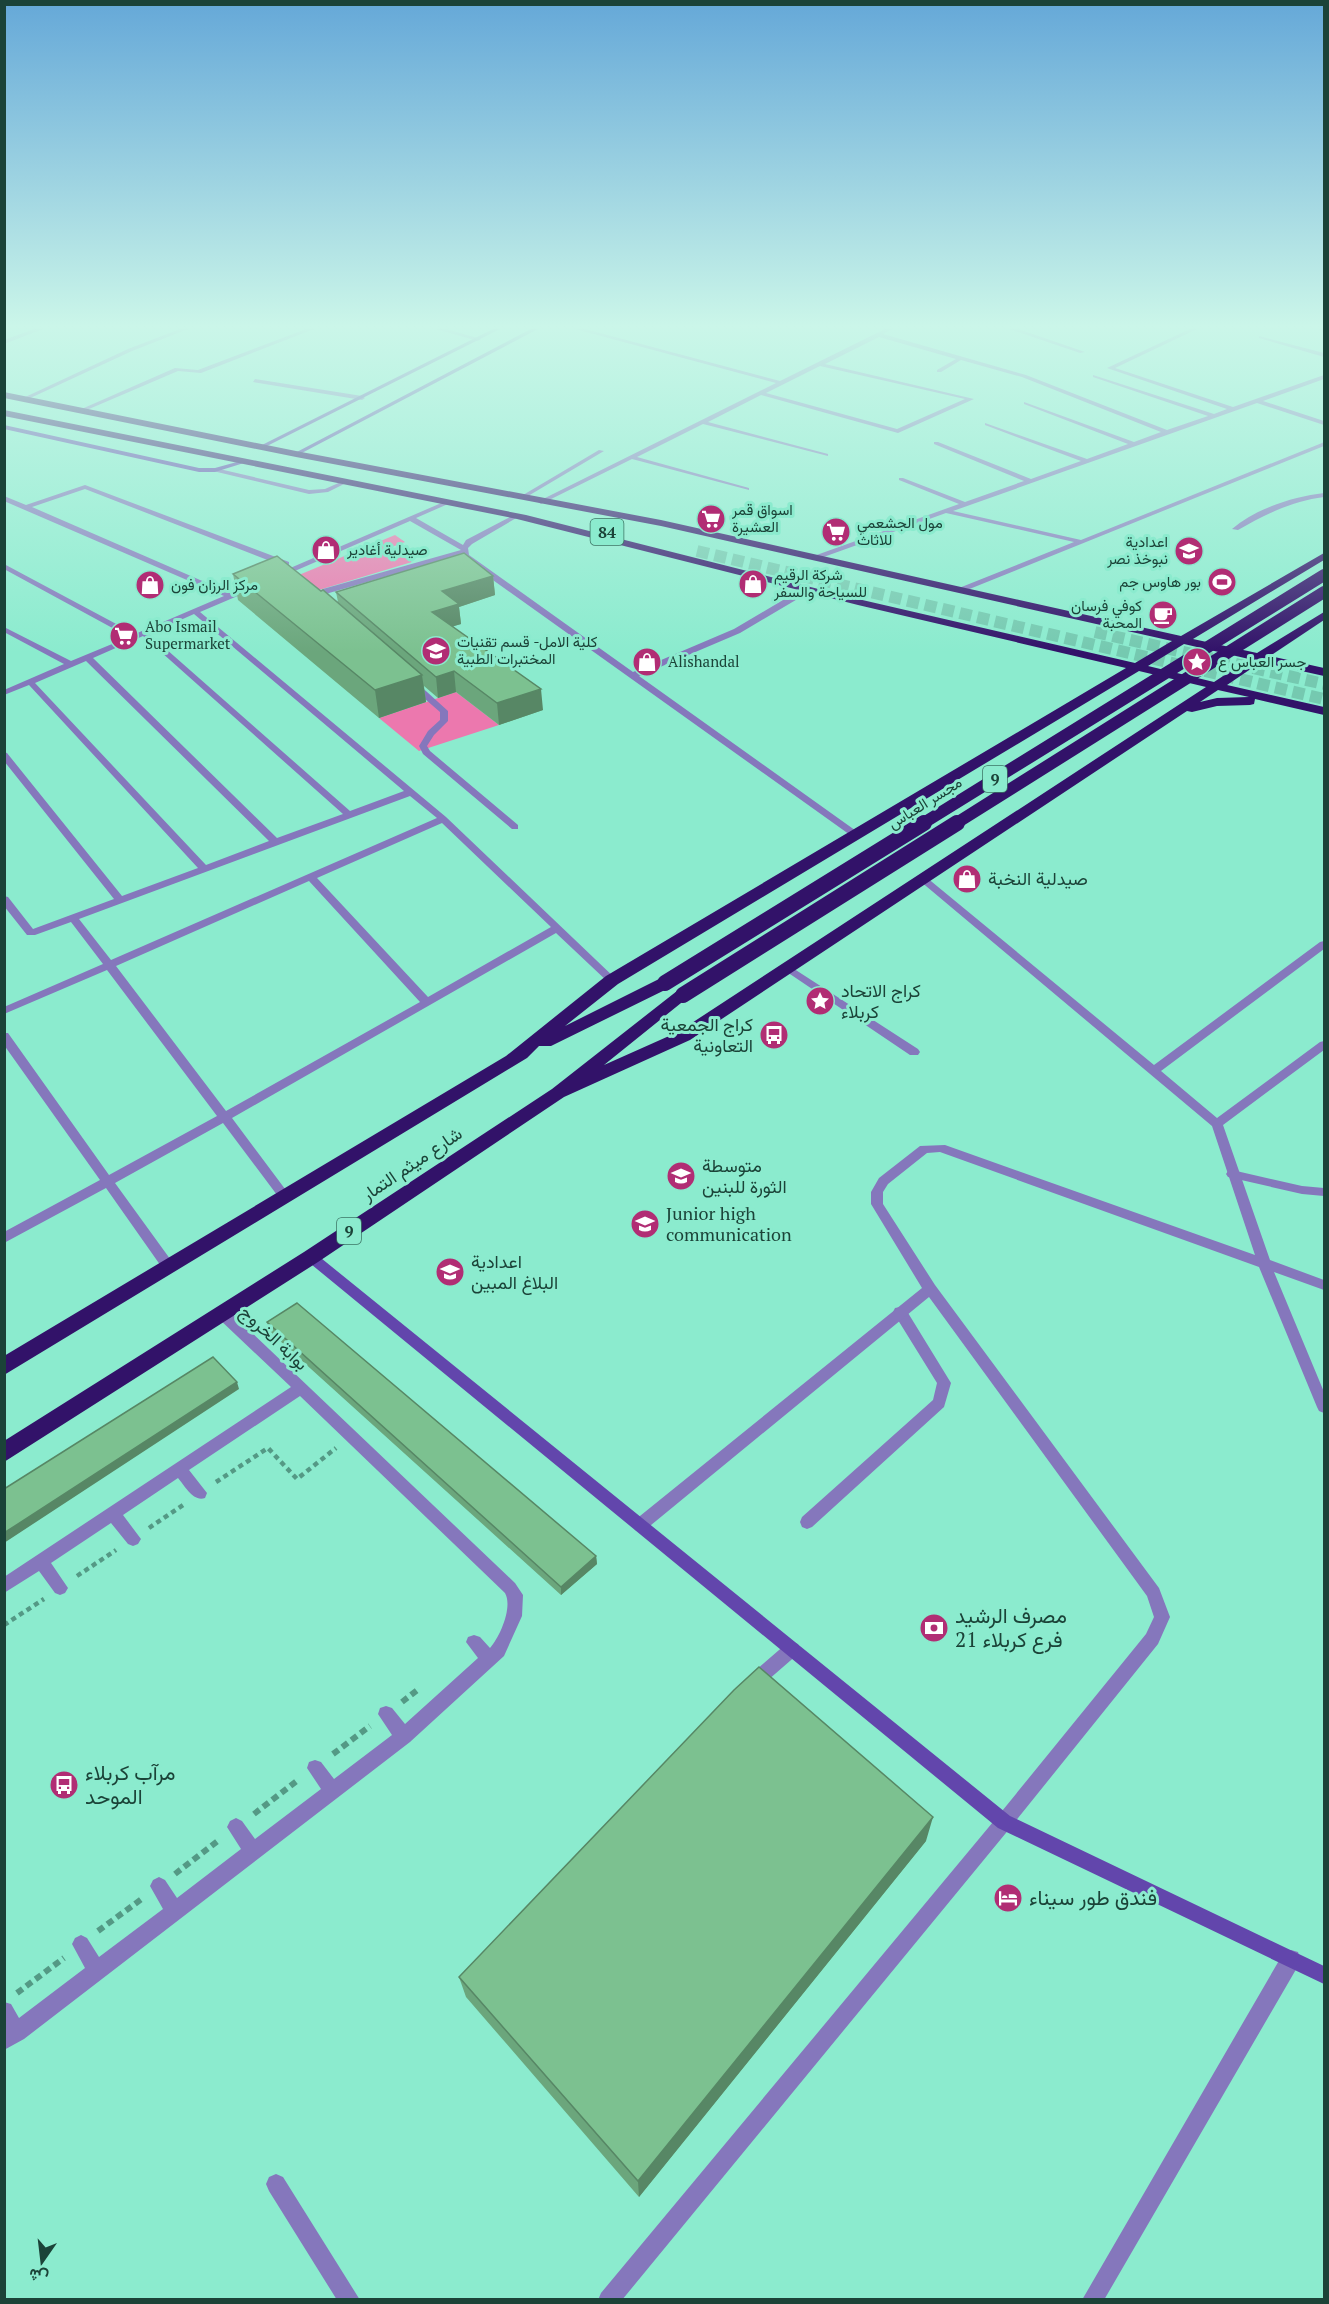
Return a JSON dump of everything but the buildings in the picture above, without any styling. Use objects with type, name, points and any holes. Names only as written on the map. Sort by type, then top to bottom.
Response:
[{"type":"highway","name":"84","points":[[119,437],[343,483],[697,551]]},
{"type":"highway","name":"84","points":[[208,437],[541,502],[707,544]]},
{"type":"highway","points":[[541,502],[661,523],[1323,672]]},
{"type":"highway","points":[[516,516],[808,589],[1324,711]]},
{"type":"highway","points":[[512,1059],[612,980],[1324,555]]},
{"type":"highway","name":"مجسر العباس","points":[[665,983],[1324,575]]},
{"type":"highway","name":"مجسر العباس","points":[[683,995],[1324,592]]},
{"type":"highway","points":[[558,1093],[684,1036],[1324,615]]},
{"type":"highway","points":[[1122,626],[1179,630],[1213,622]]},
{"type":"highway","points":[[1283,643],[1281,648],[1287,656],[1323,672]]},
{"type":"highway","points":[[1071,652],[1089,661],[1100,672],[1102,683],[1095,692]]},
{"type":"highway","points":[[1173,715],[1203,704],[1217,702],[1248,701],[1303,706]]},
{"type":"highway","name":"شارع ميثم التمار","points":[[4,1367],[512,1059],[665,983]]},
{"type":"highway","name":"شارع ميثم التمار","points":[[4,1452],[311,1257],[558,1093],[683,995]]},
{"type":"street","points":[[47,437],[199,470],[215,470],[309,492],[326,491],[343,483]]},
{"type":"street","points":[[261,447],[283,437]]},
{"type":"street","points":[[296,454],[330,437]]},
{"type":"street","points":[[541,502],[672,437]]},
{"type":"street","points":[[756,437],[826,455]]},
{"type":"street","points":[[1021,437],[1087,461]]},
{"type":"street","points":[[1114,437],[1134,444]]},
{"type":"street","points":[[815,557],[1157,437]]},
{"type":"street","points":[[936,443],[1031,481]]},
{"type":"street","points":[[962,590],[1322,447]]},
{"type":"street","points":[[522,498],[601,451]]},
{"type":"street","points":[[630,457],[747,489]]},
{"type":"street","points":[[215,470],[244,462]]},
{"type":"street","points":[[901,479],[965,504]]},
{"type":"street","points":[[26,507],[85,487],[296,567]]},
{"type":"street","points":[[1236,529],[1282,503],[1324,495]]},
{"type":"street","points":[[4,498],[230,596]]},
{"type":"street","points":[[274,577],[446,503]]},
{"type":"street","points":[[946,511],[1082,542]]},
{"type":"street","points":[[327,609],[318,601],[319,596],[326,591],[463,550],[473,539],[516,516]]},
{"type":"street","points":[[410,518],[463,550],[478,567],[856,835]]},
{"type":"street","points":[[4,566],[135,637]]},
{"type":"street","points":[[5,692],[263,582]]},
{"type":"street","points":[[632,676],[737,631],[808,589]]},
{"type":"street","points":[[195,611],[443,819],[612,980]]},
{"type":"street","points":[[4,629],[70,664]]},
{"type":"street","points":[[144,633],[349,815]]},
{"type":"street","points":[[87,657],[275,842]]},
{"type":"street","points":[[408,680],[444,711],[444,721],[431,733],[423,746],[426,752],[515,827]]},
{"type":"street","points":[[30,682],[205,868]]},
{"type":"street","points":[[4,755],[120,900]]},
{"type":"street","points":[[4,900],[31,933],[411,792]]},
{"type":"street","points":[[4,1011],[443,819]]},
{"type":"street","points":[[311,877],[426,1002]]},
{"type":"street","points":[[922,879],[1217,1124],[1232,1174],[1264,1263],[1324,1407]]},
{"type":"street","points":[[73,918],[284,1196]]},
{"type":"street","points":[[4,1239],[225,1117],[557,928]]},
{"type":"street","points":[[1154,1071],[1324,944]]},
{"type":"street","points":[[788,968],[914,1052]]},
{"type":"street","points":[[5,1039],[168,1266]]},
{"type":"street","points":[[1217,1124],[1324,1045]]},
{"type":"street","points":[[608,2300],[1004,1822],[1152,1639],[1162,1617],[1154,1593],[930,1289],[877,1204],[877,1192],[883,1181],[924,1149],[941,1148],[1324,1285]]},
{"type":"street","points":[[1232,1174],[1302,1190],[1324,1192]]},
{"type":"street","points":[[311,1257],[1004,1822],[1324,1974]]},
{"type":"street","points":[[640,1525],[930,1289]]},
{"type":"street","points":[[807,1522],[939,1403],[944,1383],[900,1312]]},
{"type":"street","name":"بوابة الخروج","points":[[222,1314],[352,1435],[515,1595],[514,1616],[506,1637],[489,1659]]},
{"type":"street","points":[[4,1586],[301,1388]]},
{"type":"street","points":[[179,1469],[200,1493]]},
{"type":"street","points":[[113,1514],[134,1539]]},
{"type":"street","points":[[42,1562],[60,1588]]},
{"type":"street","points":[[11,2036],[404,1736],[489,1659],[474,1642]]},
{"type":"street","points":[[740,1695],[792,1649]]},
{"type":"street","points":[[386,1714],[404,1736]]},
{"type":"street","points":[[315,1768],[333,1791]]},
{"type":"street","points":[[236,1827],[254,1851]]},
{"type":"street","points":[[159,1886],[175,1911]]},
{"type":"street","points":[[81,1944],[97,1971]]},
{"type":"street","points":[[1092,2300],[1291,1959]]},
{"type":"street","points":[[8,2004],[11,2036]]},
{"type":"street","points":[[276,2184],[350,2300]]},
{"type":"path","points":[[268,1448],[297,1479],[352,1435]]},
{"type":"path","points":[[8,2004],[81,1944],[426,1684]]},
{"type":"shaded area","points":[[395,535],[405,542],[389,548],[412,562],[299,596],[282,582]]},
{"type":"shaded area","points":[[456,692],[499,725],[419,751],[379,718]]},
{"type":"tunnel","points":[[697,551],[1324,699]]},
{"type":"tunnel","points":[[1095,632],[1324,684]]},
{"type":"place","name":"اسواق قمر العشيرة","points":[[711,519]]},
{"type":"place","name":"مول الجشعمي للاثاث","points":[[836,532]]},
{"type":"place","name":"صيدلية أغادير","points":[[326,550]]},
{"type":"place","name":"اعدادية نبوخذ نصر","points":[[1189,551]]},
{"type":"place","name":"بور هاوس جم","points":[[1222,582]]},
{"type":"place","name":"شركة الرقيم للسياحة والسفر","points":[[753,584]]},
{"type":"place","name":"مركز الرزان فون","points":[[150,585]]},
{"type":"place","name":"كوفي فرسان المحبة","points":[[1163,615]]},
{"type":"place","name":"Abo Ismail Supermarket","points":[[124,636]]},
{"type":"place","name":"كلية الامل- قسم تقنيات المختبرات الطبية","points":[[436,651]]},
{"type":"place","name":"Alishandal","points":[[647,662]]},
{"type":"place","name":"جسر العباس ع","points":[[1197,662]]},
{"type":"place","name":"صيدلية النخبة","points":[[967,879]]},
{"type":"place","name":"كراج الاتحاد كربلاء","points":[[820,1001]]},
{"type":"place","name":"كراج الجمعية التعاونية","points":[[774,1035]]},
{"type":"place","name":"متوسطة الثورة للبنين","points":[[681,1176]]},
{"type":"place","name":"Junior high communication","points":[[645,1224]]},
{"type":"place","name":"اعدادية البلاغ المبين","points":[[450,1272]]},
{"type":"place","name":"مصرف الرشيد فرع كربلاء 21","points":[[934,1628]]},
{"type":"place","name":"مرآب كربلاء الموحد","points":[[64,1785]]},
{"type":"place","name":"فندق طور سيناء","points":[[1008,1898]]}]
